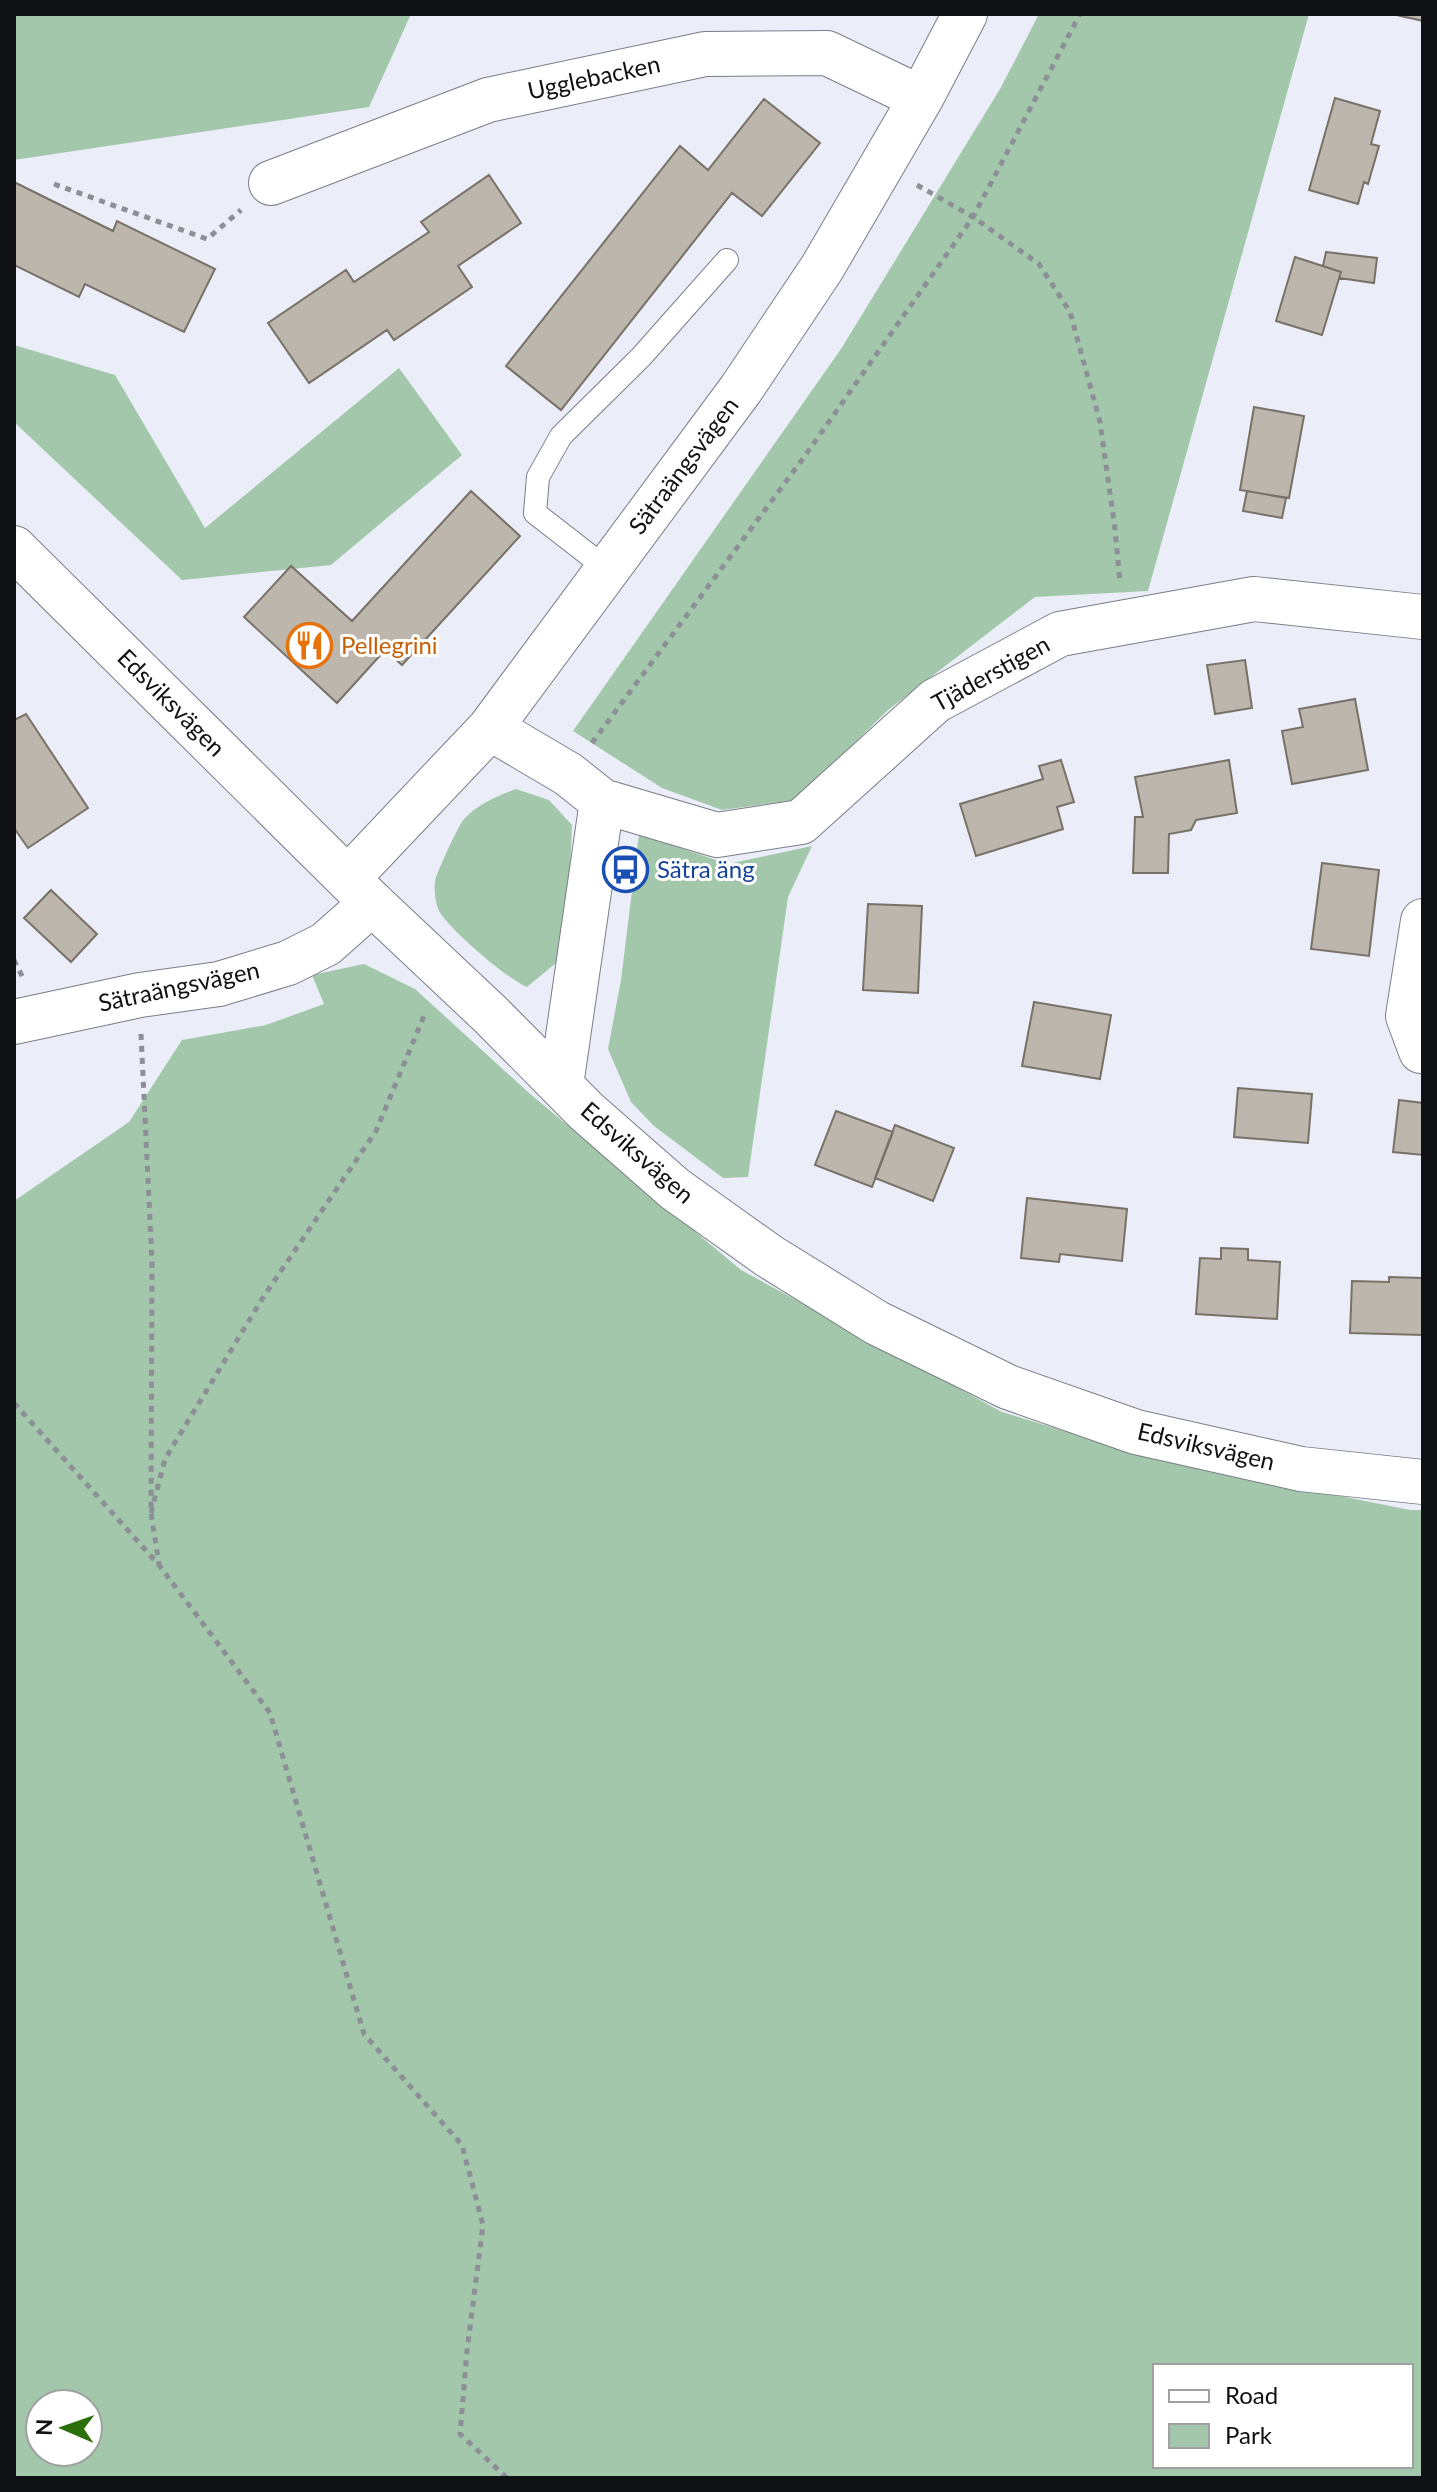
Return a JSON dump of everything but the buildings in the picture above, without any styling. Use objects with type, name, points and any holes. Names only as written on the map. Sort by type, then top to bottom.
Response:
[{"type":"street","name":"Sätraängsvägen","points":[[14,1022],[140,995],[219,984],[288,963],[326,944],[360,891],[490,728],[741,389],[822,268],[921,98],[965,14]]},
{"type":"street","name":"Ugglebacken","points":[[271,183],[488,100],[705,54],[827,53],[921,98]]},
{"type":"street","name":"Edsviksvägen","points":[[14,548],[586,1111],[675,1189],[769,1256],[877,1323],[1008,1387],[1136,1432],[1301,1469],[1423,1482]]},
{"type":"street","name":"Tjäderstigen","points":[[490,728],[568,774],[602,801],[717,835],[801,822],[935,701],[1060,634],[1254,599],[1423,617]]},
{"type":"street","points":[[561,1085],[602,801]]},
{"type":"street","points":[[1421,1051],[1408,1016],[1423,921]]},
{"type":"lane","points":[[607,569],[535,513],[538,477],[561,436],[641,357],[727,260]]},
{"type":"path","points":[[568,774],[802,460],[973,217],[1080,14]]},
{"type":"path","points":[[882,166],[973,217],[1039,264],[1070,312],[1100,422],[1115,529],[1123,623]]},
{"type":"path","points":[[54,184],[207,239],[271,183]]},
{"type":"path","points":[[140,995],[152,1262],[151,1513],[159,1565]]},
{"type":"path","points":[[151,1513],[165,1459],[264,1296],[376,1131],[428,1007]]},
{"type":"path","points":[[14,1403],[159,1565],[270,1713],[364,2034],[462,2145],[483,2225],[460,2434],[507,2478]]},
{"type":"green space","points":[[14,14],[411,14],[369,107],[14,160]]},
{"type":"green space","points":[[1039,14],[1309,14],[1148,591],[1035,597],[888,710],[796,800],[722,810],[662,788],[573,731],[841,349],[1000,89]]},
{"type":"green space","points":[[14,345],[115,375],[205,528],[399,368],[462,455],[331,565],[182,580],[14,422]]},
{"type":"green space","points":[[516,789],[549,800],[572,825],[569,895],[556,963],[527,987],[493,964],[454,929],[439,911],[435,892],[440,868],[464,819],[482,805]]},
{"type":"green space","points":[[639,834],[728,864],[812,846],[788,897],[748,1177],[723,1178],[654,1126],[631,1102],[608,1049],[621,980]]},
{"type":"green space","points":[[364,964],[415,989],[529,1093],[741,1270],[1002,1412],[1160,1460],[1410,1510],[1423,1510],[1423,2478],[14,2478],[14,1201],[129,1122],[182,1040],[266,1025],[324,1004],[312,975]]},
{"type":"place","name":"Pellegrini","points":[[310,646]]},
{"type":"place","name":"Sätra äng","points":[[626,870]]}]
